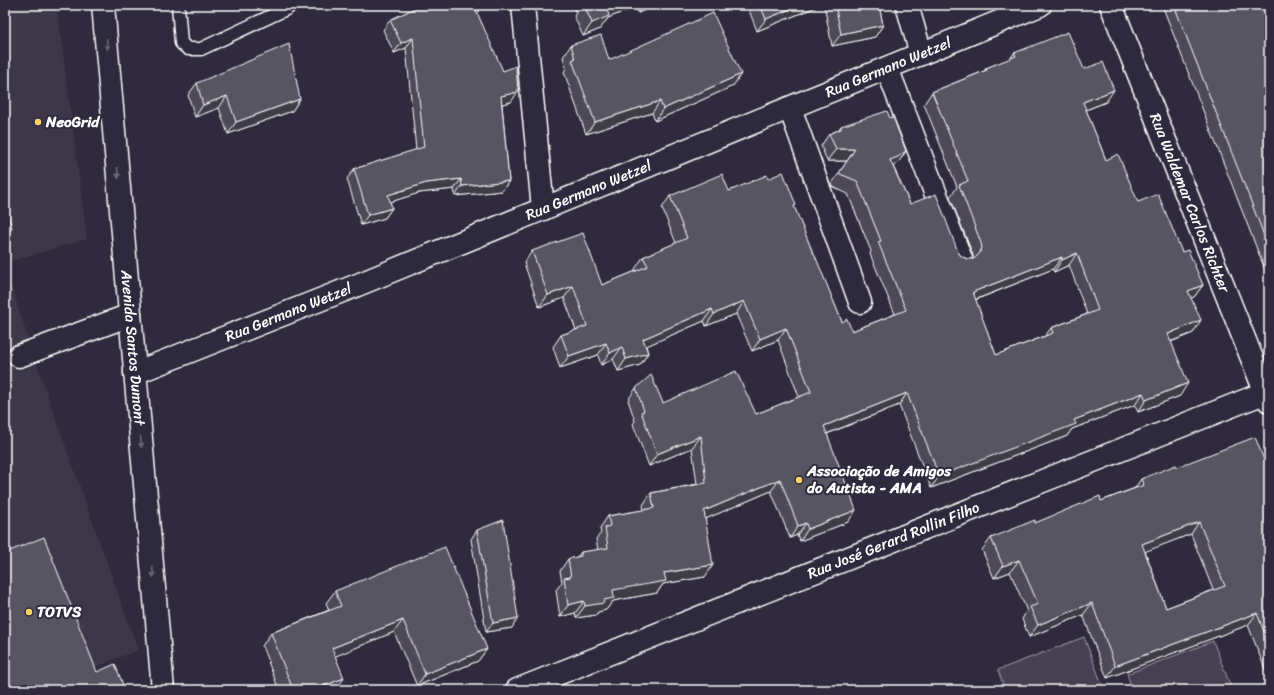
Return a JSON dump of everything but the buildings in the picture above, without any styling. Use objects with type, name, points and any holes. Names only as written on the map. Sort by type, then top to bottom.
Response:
[{"type":"street","name":"Avenida Santos Dumont","points":[[103,5],[163,690]]},
{"type":"street","points":[[523,5],[543,209]]},
{"type":"street","points":[[907,5],[921,54]]},
{"type":"street","name":"Rua Germano Wetzel","points":[[135,373],[543,209],[1040,5]]},
{"type":"street","name":"Rua Waldemar Carlos Richter","points":[[1111,5],[1268,395]]},
{"type":"street","points":[[887,68],[962,259]]},
{"type":"street","points":[[790,108],[860,302]]},
{"type":"street","points":[[20,356],[130,315]]},
{"type":"street","name":"Rua José Gerard Rollin Filho","points":[[517,690],[1268,395]]},
{"type":"lane","points":[[178,5],[181,43],[188,49],[201,49],[288,8],[290,5]]},
{"type":"shaded area","name":"NeoGrid","points":[[5,5],[57,5],[87,239],[5,263]]},
{"type":"shaded area","name":"TOTVS","points":[[5,265],[32,351],[138,650],[39,690],[5,690]]},
{"type":"shaded area","points":[[1084,637],[1104,690],[1005,690],[998,670]]},
{"type":"shaded area","points":[[1213,641],[1232,690],[1133,690],[1127,674]]},
{"type":"place","name":"NeoGrid","points":[[38,122]]},
{"type":"place","name":"Associação de Amigos do Autista - AMA","points":[[799,480]]},
{"type":"place","name":"TOTVS","points":[[29,612]]}]
